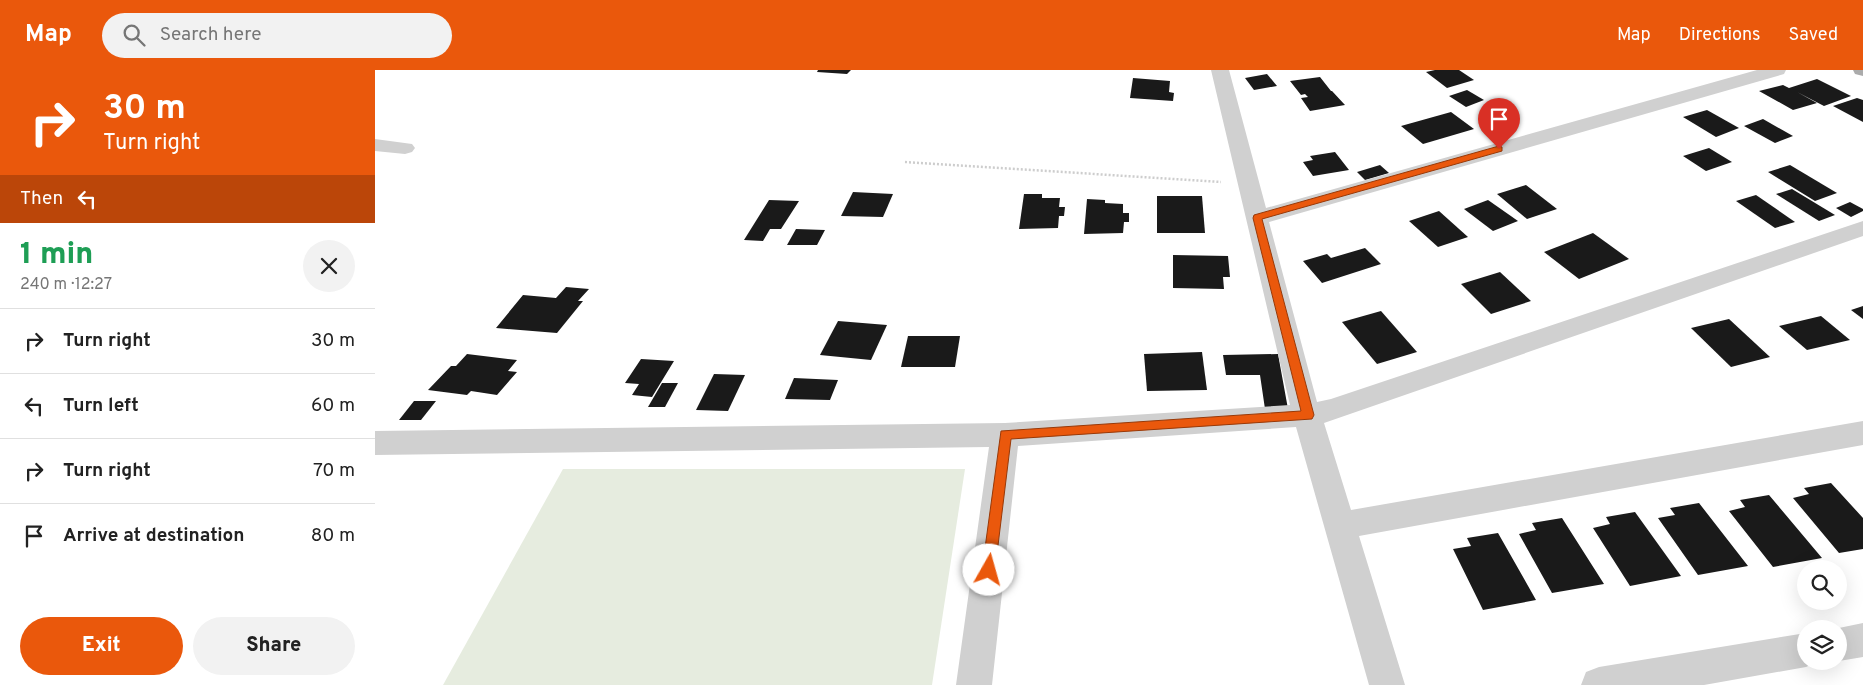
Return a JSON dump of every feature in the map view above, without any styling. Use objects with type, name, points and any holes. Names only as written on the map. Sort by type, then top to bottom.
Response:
[{"type":"street","points":[[1220,70],[1308,415],[1387,685]]},
{"type":"street","points":[[1257,218],[1777,70]]},
{"type":"street","points":[[375,145],[405,148]]},
{"type":"street","points":[[375,443],[1005,435],[1308,415],[1341,407],[1863,228]]},
{"type":"street","points":[[1340,526],[1863,433]]},
{"type":"street","points":[[974,685],[1005,435]]},
{"type":"street","points":[[1847,643],[1863,640]]},
{"type":"street","points":[[1599,685],[1797,652]]},
{"type":"path","points":[[905,162],[1250,184]]},
{"type":"shaded area","points":[[563,469],[965,469],[932,685],[443,685]]},
{"type":"building","points":[[818,70],[851,70],[847,74],[817,72]]},
{"type":"building","points":[[1459,70],[1474,80],[1447,88],[1426,72]]},
{"type":"building","points":[[1267,74],[1277,86],[1254,90],[1245,78]]},
{"type":"building","points":[[1320,77],[1345,105],[1310,111],[1301,98],[1308,97],[1305,94],[1301,95],[1290,81]]},
{"type":"building","points":[[1133,78],[1170,81],[1169,92],[1174,93],[1173,101],[1130,98]]},
{"type":"building","points":[[1817,79],[1851,96],[1824,106],[1797,92],[1817,103],[1793,110],[1759,91],[1783,85],[1789,88]]},
{"type":"building","points":[[1467,90],[1484,100],[1466,107],[1449,96]]},
{"type":"building","points":[[1857,98],[1863,100],[1863,122],[1833,106]]},
{"type":"building","points":[[1707,110],[1739,128],[1716,137],[1683,117]]},
{"type":"building","points":[[1451,112],[1474,129],[1423,144],[1401,126]]},
{"type":"building","points":[[1763,119],[1793,136],[1775,143],[1744,126]]},
{"type":"building","points":[[1709,148],[1732,162],[1706,171],[1683,156]]},
{"type":"building","points":[[1335,152],[1349,170],[1313,176],[1303,162],[1313,160],[1310,156]]},
{"type":"building","points":[[1380,165],[1389,173],[1365,180],[1357,172]]},
{"type":"building","points":[[1790,165],[1837,193],[1815,201],[1768,172]]},
{"type":"building","points":[[1526,185],[1557,209],[1527,219],[1497,194]]},
{"type":"building","points":[[1792,189],[1835,215],[1819,221],[1776,194]]},
{"type":"building","points":[[853,192],[893,194],[883,217],[841,216]]},
{"type":"building","points":[[1024,194],[1042,194],[1042,198],[1060,198],[1059,207],[1065,207],[1064,216],[1059,216],[1058,228],[1019,229]]},
{"type":"building","points":[[1756,195],[1795,222],[1775,228],[1736,201]]},
{"type":"building","points":[[1157,196],[1202,196],[1205,233],[1157,233]]},
{"type":"building","points":[[1087,199],[1123,204],[1123,213],[1129,213],[1129,222],[1124,222],[1123,233],[1084,234]]},
{"type":"building","points":[[769,200],[799,201],[781,229],[770,229],[763,241],[744,240]]},
{"type":"building","points":[[1488,200],[1518,221],[1493,231],[1464,209]]},
{"type":"building","points":[[1850,202],[1863,209],[1863,211],[1851,217],[1836,208]]},
{"type":"building","points":[[1439,211],[1468,237],[1438,247],[1409,221]]},
{"type":"building","points":[[796,229],[825,230],[817,245],[787,245]]},
{"type":"building","points":[[1593,233],[1629,259],[1579,279],[1544,252]]},
{"type":"building","points":[[1365,248],[1381,264],[1322,283],[1303,261],[1327,254],[1331,258]]},
{"type":"building","points":[[1173,255],[1228,256],[1230,277],[1223,277],[1224,289],[1173,288]]},
{"type":"building","points":[[1500,272],[1531,301],[1491,314],[1461,284]]},
{"type":"building","points":[[566,287],[589,289],[578,301],[583,301],[557,333],[496,328],[523,295],[556,298]]},
{"type":"building","points":[[1863,306],[1863,319],[1851,310]]},
{"type":"building","points":[[1381,311],[1417,352],[1377,364],[1342,322]]},
{"type":"building","points":[[1821,316],[1850,340],[1807,350],[1779,326]]},
{"type":"building","points":[[1729,319],[1770,357],[1731,367],[1691,328]]},
{"type":"building","points":[[838,321],[887,325],[871,360],[820,355]]},
{"type":"building","points":[[908,336],[960,336],[955,367],[901,367]]},
{"type":"building","points":[[1202,352],[1207,390],[1147,391],[1144,354]]},
{"type":"building","points":[[467,354],[517,360],[508,371],[517,372],[497,395],[471,391],[467,395],[428,390],[451,366],[456,366]]},
{"type":"building","points":[[1278,354],[1288,409],[1265,409],[1260,375],[1226,375],[1223,355]]},
{"type":"building","points":[[641,359],[674,361],[652,397],[632,395],[639,384],[625,383]]},
{"type":"building","points":[[714,374],[745,375],[728,411],[696,410]]},
{"type":"building","points":[[794,378],[838,380],[830,400],[785,399]]},
{"type":"building","points":[[662,383],[678,383],[665,407],[648,407]]},
{"type":"building","points":[[414,401],[436,401],[421,420],[399,420]]},
{"type":"building","points":[[1831,483],[1863,518],[1863,549],[1839,553],[1793,498],[1809,494],[1804,488]]},
{"type":"building","points":[[1769,495],[1822,558],[1797,560],[1797,563],[1773,567],[1729,511],[1745,507],[1740,500]]},
{"type":"building","points":[[1699,503],[1748,566],[1698,575],[1658,518],[1675,515],[1670,508]]},
{"type":"building","points":[[1635,512],[1681,576],[1630,586],[1593,528],[1610,524],[1606,517]]},
{"type":"building","points":[[1562,518],[1604,584],[1552,593],[1519,534],[1536,530],[1532,523]]},
{"type":"building","points":[[1498,533],[1536,600],[1483,610],[1453,549],[1471,546],[1467,538]]},
{"type":"route","points":[[989,570],[1005,435],[1308,415],[1301,394],[1257,218],[1499,149]]}]
